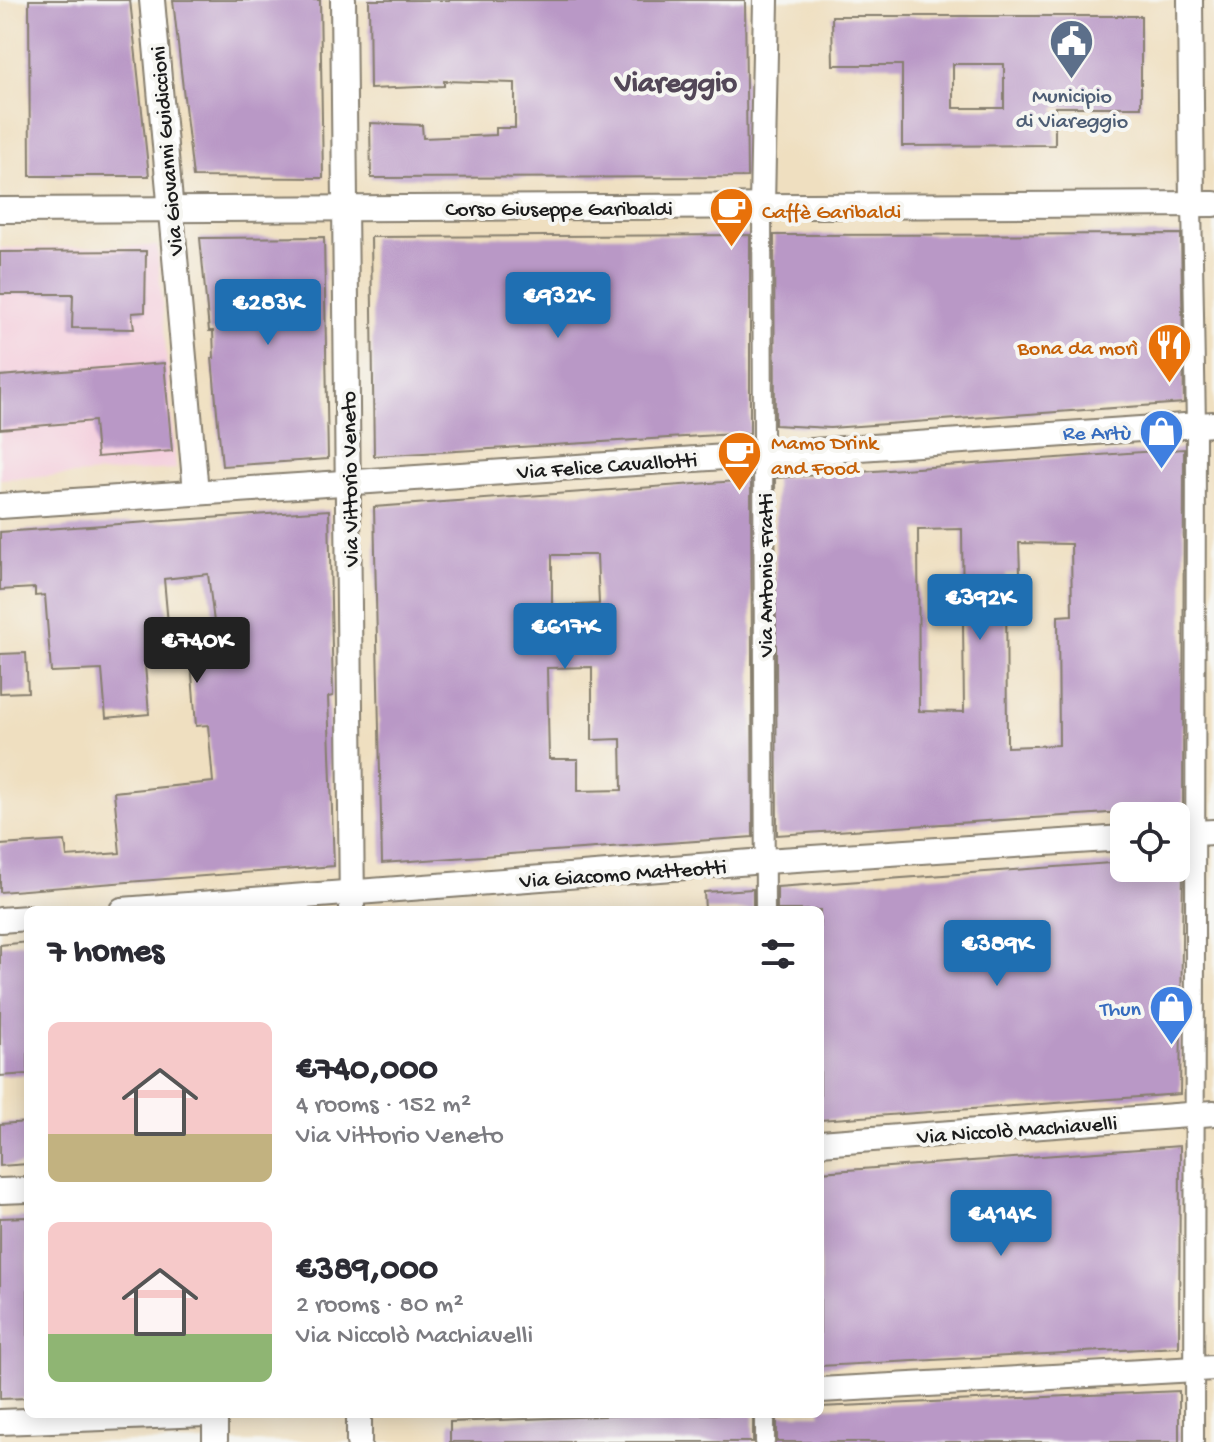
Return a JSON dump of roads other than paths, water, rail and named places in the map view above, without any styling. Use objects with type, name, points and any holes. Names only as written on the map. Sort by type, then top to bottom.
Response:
[{"type":"street","name":"Via Giovanni Guidiccioni","points":[[152,0],[196,492]]},
{"type":"street","name":"Via Vittorio Veneto","points":[[343,0],[352,901]]},
{"type":"street","name":"Via Antonio Fratti","points":[[765,906],[762,206],[766,0]]},
{"type":"street","points":[[1190,0],[1203,204],[1205,425],[1196,833],[1204,1114],[1204,1369],[1194,1442]]},
{"type":"street","name":"Corso Giuseppe Garibaldi","points":[[0,210],[1203,204]]},
{"type":"street","name":"Via Felice Cavallotti","points":[[0,506],[1205,425]]},
{"type":"street","name":"Via Giacomo Matteotti","points":[[224,906],[352,901],[765,861],[1110,839]]},
{"type":"street","points":[[0,920],[24,918]]},
{"type":"street","name":"Via Niccolò Machiavelli","points":[[824,1143],[1204,1114]]},
{"type":"street","points":[[0,1191],[24,1190]]},
{"type":"street","points":[[824,1390],[1204,1369]]},
{"type":"street","points":[[0,1422],[103,1418]]},
{"type":"street","points":[[215,1418],[215,1442]]},
{"type":"street","points":[[359,1418],[359,1442]]},
{"type":"street","points":[[765,1418],[765,1442]]},
{"type":"place","name":"Municipio di Viareggio","points":[[1072,80]]},
{"type":"place","name":"Caffè Garibaldi","points":[[731,249]]},
{"type":"place","name":"Bona da morì","points":[[1169,385]]},
{"type":"place","name":"Re Artù","points":[[1162,470]]},
{"type":"place","name":"Mamo Drink and Food","points":[[740,493]]},
{"type":"place","name":"Thun","points":[[1172,1046]]},
{"type":"district","name":"Viareggio","points":[[676,81]]}]
